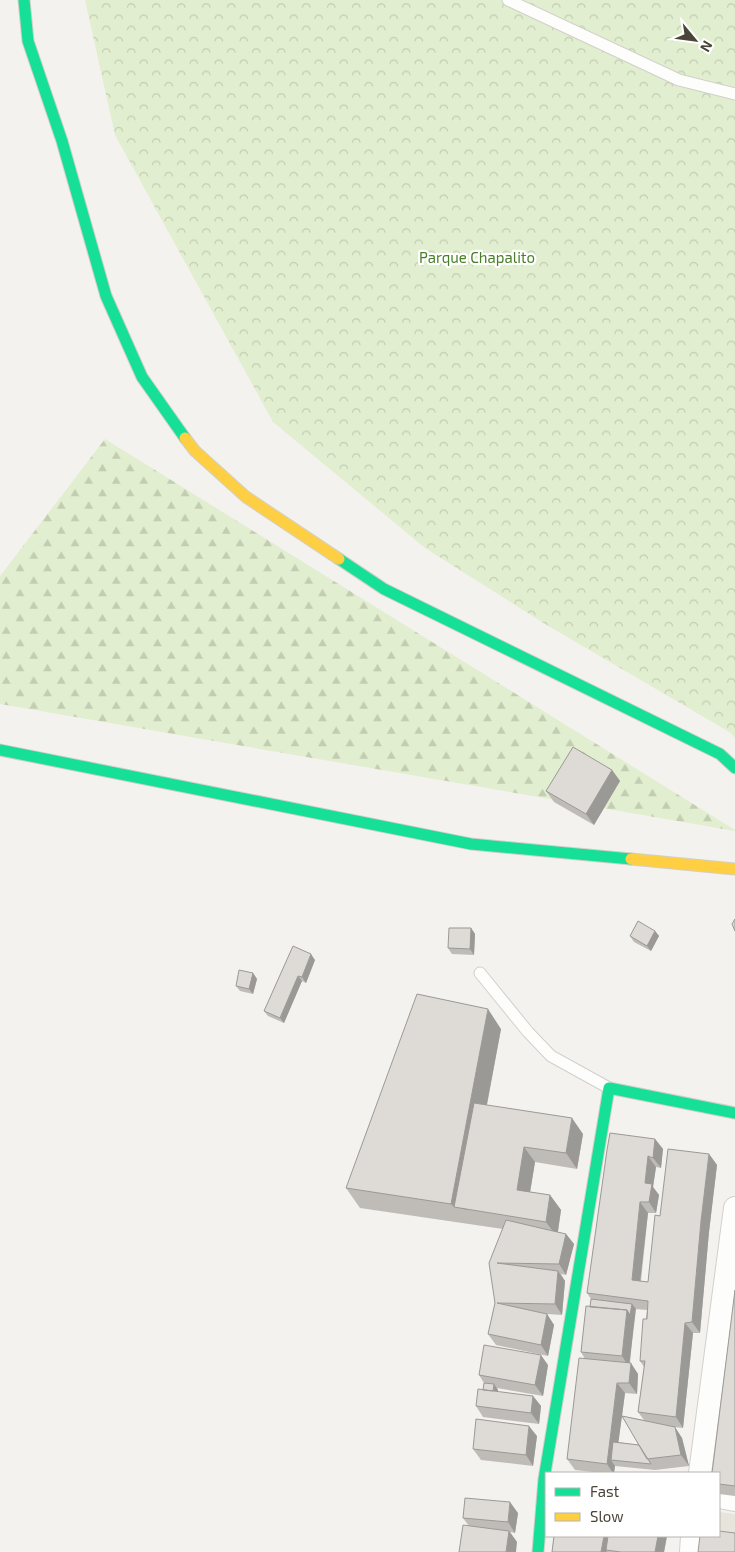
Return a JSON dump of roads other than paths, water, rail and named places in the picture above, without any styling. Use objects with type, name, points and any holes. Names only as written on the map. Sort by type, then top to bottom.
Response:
[{"type":"street","points":[[24,0],[28,41],[62,141],[106,296],[142,377],[195,451],[246,497],[384,589],[720,754],[735,768]]},
{"type":"street","points":[[0,750],[471,844],[735,869]]},
{"type":"street","points":[[546,1472],[609,1088],[735,1113]]},
{"type":"street","points":[[700,1472],[735,1208]]},
{"type":"street","points":[[538,1552],[545,1479]]},
{"type":"street","points":[[720,1497],[735,1500]]},
{"type":"street","points":[[691,1552],[692,1537]]},
{"type":"lane","points":[[508,0],[680,80],[735,94]]},
{"type":"lane","points":[[480,973],[528,1032],[551,1056],[609,1088]]},
{"type":"park label","name":"Parque Chapalito","points":[[477,257]]}]
